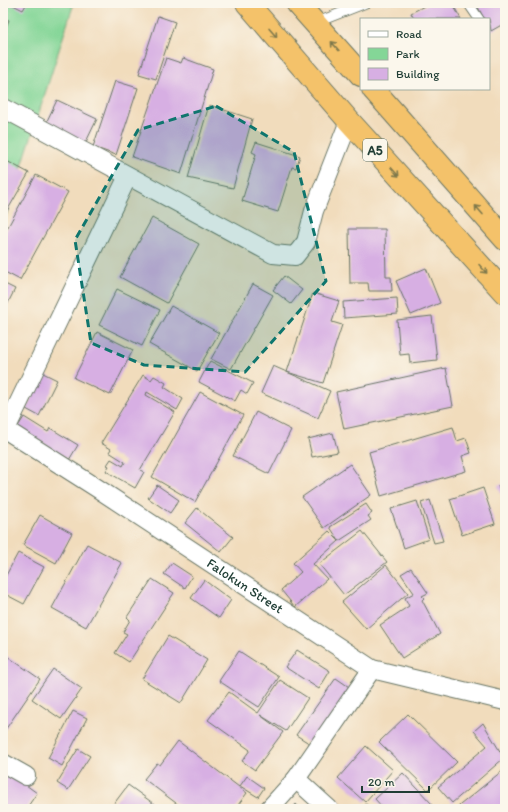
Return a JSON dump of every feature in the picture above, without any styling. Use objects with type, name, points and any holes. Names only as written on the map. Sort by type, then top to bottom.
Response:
[{"type":"highway","name":"A5","points":[[247,3],[349,121],[505,293]]},
{"type":"highway","points":[[297,3],[360,74]]},
{"type":"highway","points":[[380,93],[505,239]]},
{"type":"street","points":[[3,108],[273,254],[295,256],[306,242],[314,211],[349,121]]},
{"type":"street","points":[[4,429],[128,176]]},
{"type":"street","name":"Falokun Street","points":[[4,429],[372,669],[505,701]]},
{"type":"street","points":[[269,809],[296,779],[372,669]]},
{"type":"street","points":[[3,763],[26,776]]},
{"type":"street","points":[[296,779],[329,809]]},
{"type":"lane","points":[[315,23],[366,3]]},
{"type":"lane","points":[[468,3],[478,18]]},
{"type":"highlighted area","points":[[216,106],[294,152],[326,281],[245,372],[144,365],[91,343],[75,240],[138,130]]},
{"type":"green space","points":[[3,3],[74,3],[3,225]]},
{"type":"building","points":[[9,3],[27,3],[23,10]]},
{"type":"building","points":[[430,3],[452,3],[460,18],[414,18],[411,13]]},
{"type":"building","points":[[476,3],[505,3],[505,23],[491,31],[490,18],[484,18]]},
{"type":"building","points":[[158,16],[175,22],[156,79],[139,74]]},
{"type":"building","points":[[3,18],[9,20],[3,35]]},
{"type":"building","points":[[166,58],[181,63],[183,58],[213,69],[181,174],[132,157]]},
{"type":"building","points":[[115,81],[138,88],[116,155],[93,147]]},
{"type":"building","points":[[57,100],[97,119],[85,144],[45,125]]},
{"type":"building","points":[[209,105],[252,119],[233,188],[188,178]]},
{"type":"building","points":[[256,142],[300,156],[296,168],[292,167],[278,212],[242,201],[256,154],[252,152]]},
{"type":"building","points":[[3,159],[29,173],[3,218]]},
{"type":"building","points":[[36,175],[68,192],[20,280],[3,271],[3,236]]},
{"type":"building","points":[[152,218],[199,244],[167,303],[120,277]]},
{"type":"building","points":[[349,229],[385,229],[386,277],[391,277],[392,291],[369,291],[368,283],[350,283]]},
{"type":"building","points":[[426,268],[440,303],[411,315],[396,281]]},
{"type":"building","points":[[284,276],[302,290],[291,304],[273,290]]},
{"type":"building","points":[[3,283],[15,289],[3,313]]},
{"type":"building","points":[[253,284],[273,295],[231,369],[211,359]]},
{"type":"building","points":[[117,289],[160,310],[142,346],[99,325]]},
{"type":"building","points":[[313,293],[339,301],[332,322],[342,325],[323,383],[287,372]]},
{"type":"building","points":[[397,298],[398,314],[344,318],[343,302]]},
{"type":"building","points":[[171,306],[219,333],[197,371],[149,344]]},
{"type":"building","points":[[432,316],[437,360],[410,363],[409,354],[400,355],[397,320]]},
{"type":"building","points":[[97,332],[133,350],[110,395],[74,378]]},
{"type":"building","points":[[210,361],[253,383],[247,394],[241,390],[235,401],[199,382]]},
{"type":"building","points":[[273,366],[330,391],[318,418],[261,393]]},
{"type":"building","points":[[446,368],[453,406],[344,429],[336,392]]},
{"type":"building","points":[[43,373],[57,380],[39,416],[26,409]]},
{"type":"building","points":[[143,375],[151,380],[154,376],[166,383],[164,387],[183,399],[177,410],[147,392],[146,395],[175,412],[140,470],[144,472],[135,488],[106,471],[109,466],[107,465],[111,459],[123,466],[125,462],[109,452],[111,449],[101,443]]},
{"type":"building","points":[[200,392],[243,415],[195,502],[152,477]]},
{"type":"building","points":[[256,412],[291,430],[269,474],[233,456]]},
{"type":"building","points":[[24,417],[48,432],[50,428],[78,445],[69,460],[17,428]]},
{"type":"building","points":[[453,427],[457,441],[466,438],[471,453],[462,456],[466,471],[381,496],[369,452]]},
{"type":"building","points":[[333,433],[338,452],[312,457],[308,439]]},
{"type":"building","points":[[350,464],[371,495],[324,528],[302,497]]},
{"type":"building","points":[[505,483],[505,504],[498,486]]},
{"type":"building","points":[[157,485],[179,500],[170,513],[148,498]]},
{"type":"building","points":[[483,488],[495,524],[462,535],[450,499]]},
{"type":"building","points":[[430,500],[443,541],[434,543],[421,503]]},
{"type":"building","points":[[417,501],[429,539],[404,548],[391,509]]},
{"type":"building","points":[[366,504],[372,513],[368,516],[371,520],[339,541],[330,527]]},
{"type":"building","points":[[197,508],[233,537],[221,552],[185,523]]},
{"type":"building","points":[[40,515],[72,533],[56,563],[23,545]]},
{"type":"building","points":[[329,531],[339,541],[313,564],[327,579],[295,607],[281,590],[301,572],[293,563]]},
{"type":"building","points":[[362,531],[387,562],[344,595],[319,564]]},
{"type":"building","points":[[87,544],[122,563],[86,627],[52,608]]},
{"type":"building","points":[[18,553],[44,567],[24,604],[3,593],[3,581]]},
{"type":"building","points":[[172,563],[192,576],[185,588],[164,574]]},
{"type":"building","points":[[386,565],[408,593],[366,629],[342,602]]},
{"type":"building","points":[[411,568],[428,593],[422,596],[424,598],[422,600],[440,634],[402,658],[380,625],[409,606],[405,598],[414,593],[401,574]]},
{"type":"building","points":[[152,579],[174,593],[129,662],[115,653],[127,634],[123,632],[130,620],[127,617]]},
{"type":"building","points":[[204,580],[231,600],[219,618],[191,598]]},
{"type":"building","points":[[168,636],[207,660],[181,703],[142,679]]},
{"type":"building","points":[[297,650],[330,671],[319,689],[285,667]]},
{"type":"building","points":[[239,651],[279,677],[259,707],[219,681]]},
{"type":"building","points":[[4,654],[40,679],[3,733],[3,656]]},
{"type":"building","points":[[53,669],[82,689],[61,719],[32,699]]},
{"type":"building","points":[[336,678],[352,689],[312,745],[296,735]]},
{"type":"building","points":[[280,680],[308,698],[286,731],[260,715],[283,732],[255,770],[242,761],[250,750],[208,720],[229,692],[258,713]]},
{"type":"building","points":[[73,711],[87,718],[62,766],[48,758]]},
{"type":"building","points":[[408,714],[457,762],[428,790],[379,742]]},
{"type":"building","points":[[483,723],[504,758],[452,803],[438,787],[487,746],[474,731]]},
{"type":"building","points":[[178,741],[247,793],[235,809],[184,809],[144,779],[157,763],[160,765]]},
{"type":"building","points":[[366,746],[393,770],[365,802],[338,778]]},
{"type":"building","points":[[78,749],[90,756],[68,790],[57,783]]},
{"type":"building","points":[[502,771],[505,774],[505,809],[455,809]]},
{"type":"building","points":[[8,772],[37,793],[26,809],[3,809],[3,778]]},
{"type":"building","points":[[403,773],[432,804],[426,809],[384,809],[375,799]]},
{"type":"building","points":[[247,776],[264,788],[258,797],[240,786]]},
{"type":"building","points":[[128,785],[161,809],[110,809]]},
{"type":"building","points":[[296,804],[301,809],[292,809]]},
{"type":"building","points":[[366,804],[372,809],[361,809]]}]
